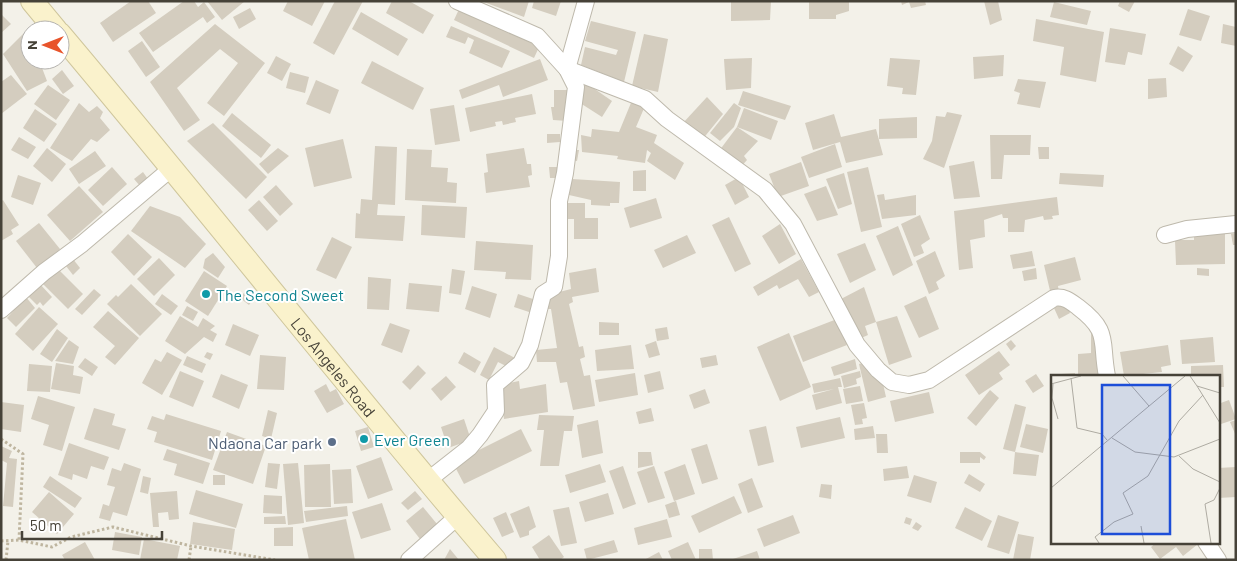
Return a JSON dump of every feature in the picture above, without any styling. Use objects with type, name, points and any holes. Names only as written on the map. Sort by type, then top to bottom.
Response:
[{"type":"main road","points":[[32,1],[48,20]]},
{"type":"main road","name":"Los Angeles Road","points":[[70,46],[173,167],[427,481],[495,560]]},
{"type":"street","points":[[427,481],[468,448],[496,411],[495,385],[521,363],[530,345],[543,294],[554,287],[559,256],[559,201],[566,173],[576,87],[567,69],[537,36],[457,1]]},
{"type":"street","points":[[567,69],[586,1]]},
{"type":"street","points":[[567,69],[645,100],[667,119],[765,190],[802,239],[857,344],[878,370],[892,382],[909,385],[929,380],[1054,298],[1060,297],[1067,299],[1092,318],[1099,327],[1103,337],[1107,375]]},
{"type":"street","points":[[1,310],[173,167]]},
{"type":"street","points":[[1165,235],[1187,229],[1236,224]]},
{"type":"street","points":[[409,560],[457,517]]},
{"type":"street","points":[[1207,544],[1218,560]]},
{"type":"path","points":[[1,439],[23,454],[19,540]]},
{"type":"path","points":[[1,541],[19,540],[52,547],[71,537],[113,527],[191,546],[275,560]]},
{"type":"path","points":[[6,560],[8,541]]},
{"type":"path","points":[[189,560],[191,546]]},
{"type":"building","points":[[131,1],[148,1],[156,13],[113,42],[100,23]]},
{"type":"building","points":[[184,1],[194,1],[198,7],[204,2],[215,17],[207,23],[203,17],[153,52],[139,33]]},
{"type":"building","points":[[207,1],[245,1],[222,20]]},
{"type":"building","points":[[288,1],[325,1],[312,26],[283,11]]},
{"type":"building","points":[[335,1],[363,1],[334,55],[313,43]]},
{"type":"building","points":[[392,1],[409,1],[434,15],[423,34],[386,13]]},
{"type":"building","points":[[481,1],[529,1],[524,17]]},
{"type":"building","points":[[534,1],[561,1],[556,16],[532,8]]},
{"type":"building","points":[[731,1],[771,1],[770,20],[731,21]]},
{"type":"building","points":[[809,1],[849,1],[849,11],[836,15],[836,19],[809,19]]},
{"type":"building","points":[[901,1],[925,1],[926,5],[911,8],[909,2],[902,5]]},
{"type":"building","points":[[984,1],[998,1],[1002,20],[990,25]]},
{"type":"building","points":[[1120,1],[1135,1],[1129,12],[1118,6]]},
{"type":"building","points":[[1054,2],[1091,11],[1087,25],[1050,17]]},
{"type":"building","points":[[460,7],[540,45],[534,58],[454,20]]},
{"type":"building","points":[[250,8],[256,19],[239,29],[233,17]]},
{"type":"building","points":[[1188,9],[1210,16],[1201,41],[1179,35]]},
{"type":"building","points":[[361,12],[408,39],[398,56],[352,29]]},
{"type":"building","points":[[1,14],[11,24],[1,33]]},
{"type":"building","points":[[1036,19],[1104,32],[1096,82],[1060,75],[1064,47],[1033,41]]},
{"type":"building","points":[[591,21],[636,32],[624,82],[581,65],[585,47],[616,55],[618,50],[585,41]]},
{"type":"building","points":[[215,24],[265,63],[224,116],[207,103],[238,63],[220,49],[177,88],[200,120],[184,131],[150,82]]},
{"type":"building","points":[[1223,24],[1236,27],[1236,46],[1221,43]]},
{"type":"building","points":[[451,26],[510,51],[502,68],[469,53],[474,40],[468,37],[465,44],[446,37]]},
{"type":"building","points":[[1110,28],[1146,34],[1142,55],[1128,52],[1125,65],[1105,62]]},
{"type":"building","points":[[644,34],[668,39],[658,92],[632,86]]},
{"type":"building","points":[[20,37],[20,70],[43,70],[47,81],[27,91],[3,54]]},
{"type":"building","points":[[142,41],[160,67],[146,77],[128,51]]},
{"type":"building","points":[[1178,46],[1193,56],[1183,72],[1169,64]]},
{"type":"building","points":[[1004,55],[1003,76],[974,79],[973,57]]},
{"type":"building","points":[[276,56],[291,64],[282,81],[267,73]]},
{"type":"building","points":[[752,58],[751,88],[726,90],[724,59]]},
{"type":"building","points":[[890,58],[920,60],[916,95],[902,94],[903,88],[887,86]]},
{"type":"building","points":[[540,59],[548,80],[503,97],[499,85],[462,99],[459,90]]},
{"type":"building","points":[[372,61],[424,88],[413,110],[361,83]]},
{"type":"building","points":[[62,70],[74,86],[63,94],[52,79]]},
{"type":"building","points":[[290,72],[309,77],[305,93],[286,88]]},
{"type":"building","points":[[11,75],[27,94],[1,114],[1,82]]},
{"type":"building","points":[[1166,78],[1167,97],[1148,99],[1148,79]]},
{"type":"building","points":[[1018,79],[1046,82],[1040,108],[1017,104],[1020,93],[1014,91]]},
{"type":"building","points":[[316,80],[339,90],[330,114],[306,104]]},
{"type":"building","points":[[586,83],[612,101],[602,117],[577,101]]},
{"type":"building","points":[[48,85],[70,100],[56,120],[34,104]]},
{"type":"building","points":[[554,90],[570,90],[568,121],[553,120],[551,107],[554,107]]},
{"type":"building","points":[[743,91],[791,106],[785,120],[738,105]]},
{"type":"building","points":[[532,94],[536,114],[515,118],[516,122],[503,125],[502,121],[495,122],[496,126],[470,132],[465,108]]},
{"type":"building","points":[[707,97],[723,114],[702,140],[683,123]]},
{"type":"building","points":[[633,98],[645,106],[636,127],[657,135],[654,143],[684,163],[675,180],[647,161],[651,153],[647,150],[645,163],[617,159],[618,156],[582,152],[581,135],[591,137],[592,129],[619,132]]},
{"type":"building","points":[[79,103],[89,112],[97,106],[103,112],[100,118],[110,130],[97,142],[91,139],[72,161],[50,148]]},
{"type":"building","points":[[734,103],[741,108],[734,127],[720,141],[710,133]]},
{"type":"building","points":[[454,105],[460,141],[435,145],[430,109]]},
{"type":"building","points":[[744,108],[778,121],[771,140],[737,127]]},
{"type":"building","points":[[35,109],[57,124],[44,142],[23,128]]},
{"type":"building","points":[[947,112],[962,115],[944,168],[923,159],[932,141],[936,116],[945,117]]},
{"type":"building","points":[[232,113],[271,145],[261,158],[222,126]]},
{"type":"building","points":[[834,114],[841,137],[876,129],[883,155],[846,163],[840,142],[813,150],[805,123]]},
{"type":"building","points":[[917,117],[917,138],[879,139],[879,119]]},
{"type":"building","points":[[213,123],[267,177],[246,199],[187,141]]},
{"type":"building","points":[[737,127],[758,141],[744,156],[747,160],[740,168],[719,151]]},
{"type":"building","points":[[547,134],[560,134],[560,142],[547,143]]},
{"type":"building","points":[[990,135],[1031,135],[1030,155],[1004,155],[1002,179],[991,179]]},
{"type":"building","points":[[19,137],[36,147],[28,159],[11,150]]},
{"type":"building","points":[[343,139],[352,178],[314,187],[305,148]]},
{"type":"building","points":[[835,144],[842,167],[809,178],[801,157]]},
{"type":"building","points":[[375,146],[397,147],[395,205],[378,204],[377,215],[405,216],[403,241],[355,238],[356,213],[360,214],[361,199],[372,200]]},
{"type":"building","points":[[1038,147],[1049,147],[1049,159],[1039,159]]},
{"type":"building","points":[[47,148],[66,164],[52,182],[33,166]]},
{"type":"building","points":[[278,148],[289,156],[268,174],[259,164]]},
{"type":"building","points":[[524,148],[527,164],[531,164],[532,175],[528,176],[530,187],[486,193],[484,173],[488,172],[486,154]]},
{"type":"building","points":[[407,149],[432,150],[431,167],[448,168],[447,182],[457,183],[456,203],[405,200]]},
{"type":"building","points":[[574,150],[579,150],[577,161],[572,160]]},
{"type":"building","points":[[95,151],[106,166],[79,184],[69,169]]},
{"type":"building","points":[[974,161],[980,197],[954,199],[949,166]]},
{"type":"building","points":[[801,162],[809,186],[778,197],[769,174]]},
{"type":"building","points":[[112,167],[127,184],[103,206],[88,190]]},
{"type":"building","points":[[549,167],[557,167],[557,178],[550,178]]},
{"type":"building","points":[[868,167],[882,227],[861,232],[847,172]]},
{"type":"building","points":[[646,170],[646,191],[633,191],[633,171]]},
{"type":"building","points":[[143,172],[148,179],[140,186],[134,179]]},
{"type":"building","points":[[844,173],[852,204],[838,209],[826,179]]},
{"type":"building","points":[[1060,173],[1104,175],[1103,187],[1059,184]]},
{"type":"building","points":[[18,175],[41,183],[33,205],[11,197]]},
{"type":"building","points":[[739,177],[749,197],[735,205],[725,185]]},
{"type":"building","points":[[572,179],[620,182],[619,203],[610,203],[610,206],[591,205],[591,200],[569,195]]},
{"type":"building","points":[[276,185],[293,204],[280,216],[263,197]]},
{"type":"building","points":[[79,186],[103,212],[70,241],[47,215]]},
{"type":"building","points":[[826,186],[838,215],[817,221],[804,194]]},
{"type":"building","points":[[884,194],[885,200],[916,195],[916,215],[882,219],[877,195]]},
{"type":"building","points":[[1057,197],[1059,215],[1052,216],[1053,219],[1044,220],[1043,216],[1025,220],[1024,232],[1008,232],[1008,218],[1003,218],[1002,214],[984,220],[985,237],[970,240],[973,268],[959,270],[954,211]]},
{"type":"building","points":[[656,198],[662,218],[630,228],[624,208]]},
{"type":"building","points":[[3,200],[19,225],[11,230],[13,234],[1,241],[1,201]]},
{"type":"building","points":[[259,200],[278,221],[267,231],[248,210]]},
{"type":"building","points":[[564,203],[585,203],[585,218],[598,218],[598,239],[574,239],[574,219],[564,219]]},
{"type":"building","points":[[422,205],[467,207],[465,238],[421,235]]},
{"type":"building","points":[[150,206],[180,217],[206,244],[185,268],[131,231]]},
{"type":"building","points":[[920,215],[930,239],[921,245],[924,253],[914,257],[901,224]]},
{"type":"building","points":[[729,217],[751,264],[735,272],[712,225]]},
{"type":"building","points":[[39,223],[60,249],[37,268],[16,241]]},
{"type":"building","points":[[780,224],[796,254],[779,264],[762,236]]},
{"type":"building","points":[[898,226],[913,265],[893,276],[876,236]]},
{"type":"building","points":[[1236,233],[1236,245],[1233,245],[1231,234]]},
{"type":"building","points":[[128,234],[152,257],[134,276],[111,252]]},
{"type":"building","points":[[1194,234],[1225,234],[1225,264],[1176,265],[1175,240],[1194,240]]},
{"type":"building","points":[[687,235],[696,253],[663,268],[654,250]]},
{"type":"building","points":[[332,237],[352,247],[336,279],[316,270]]},
{"type":"building","points":[[476,241],[533,245],[531,280],[505,279],[506,272],[474,270]]},
{"type":"building","points":[[865,243],[876,270],[850,283],[837,254]]},
{"type":"building","points":[[935,251],[945,276],[936,282],[939,289],[929,294],[916,261]]},
{"type":"building","points":[[1032,251],[1035,266],[1013,269],[1010,255]]},
{"type":"building","points":[[213,253],[225,267],[218,278],[203,268],[205,259]]},
{"type":"building","points":[[1075,257],[1081,280],[1058,286],[1059,293],[1051,295],[1044,265]]},
{"type":"building","points":[[159,258],[175,275],[154,296],[137,279]]},
{"type":"building","points":[[73,259],[80,268],[73,275],[66,266]]},
{"type":"building","points":[[801,259],[819,292],[809,297],[798,279],[779,289],[777,285],[758,296],[753,287]]},
{"type":"building","points":[[596,268],[599,292],[572,297],[573,302],[569,304],[579,347],[583,346],[585,357],[580,359],[584,376],[590,375],[595,406],[573,410],[567,382],[560,383],[556,362],[537,362],[536,350],[557,348],[551,309],[547,309],[544,296],[571,289],[569,273]]},
{"type":"building","points":[[1036,268],[1037,279],[1024,281],[1022,271]]},
{"type":"building","points":[[1197,268],[1209,269],[1209,276],[1197,275]]},
{"type":"building","points":[[58,269],[83,294],[68,309],[43,284]]},
{"type":"building","points":[[452,269],[465,271],[461,295],[449,293]]},
{"type":"building","name":"The Second Sweet","points":[[204,271],[227,286],[208,316],[185,301]]},
{"type":"building","points":[[368,277],[391,279],[389,310],[367,309]]},
{"type":"building","points":[[39,283],[52,297],[43,306],[40,302],[37,305],[27,295]]},
{"type":"building","points":[[409,283],[442,286],[439,312],[406,309]]},
{"type":"building","points":[[131,284],[162,314],[140,336],[107,304],[116,295],[118,297]]},
{"type":"building","points":[[472,286],[497,294],[490,318],[465,309]]},
{"type":"building","points":[[864,287],[876,322],[865,326],[868,335],[859,339],[839,300]]},
{"type":"building","points":[[94,289],[101,295],[82,315],[75,309]]},
{"type":"building","points":[[247,289],[256,295],[249,305],[240,298]]},
{"type":"building","points":[[162,294],[178,306],[171,315],[155,304]]},
{"type":"building","points":[[518,294],[536,300],[532,313],[514,307]]},
{"type":"building","points":[[926,296],[939,329],[919,338],[904,306]]},
{"type":"building","points":[[26,297],[35,308],[16,327],[7,318]]},
{"type":"building","points":[[1065,302],[1070,313],[1059,319],[1054,308]]},
{"type":"building","points":[[187,306],[198,312],[193,321],[182,315]]},
{"type":"building","points":[[39,307],[58,324],[33,351],[15,334]]},
{"type":"building","points":[[108,311],[139,338],[115,365],[105,357],[115,346],[93,327]]},
{"type":"building","points":[[180,316],[198,327],[203,318],[215,326],[210,330],[217,334],[213,342],[204,337],[185,354],[165,341]]},
{"type":"building","points":[[897,316],[912,357],[889,365],[876,322]]},
{"type":"building","points":[[837,319],[847,345],[803,362],[793,336]]},
{"type":"building","points":[[599,322],[619,323],[619,335],[599,335]]},
{"type":"building","points":[[390,323],[410,330],[402,353],[381,345]]},
{"type":"building","points":[[233,324],[259,335],[250,356],[225,345]]},
{"type":"building","points":[[667,327],[669,339],[657,341],[655,329]]},
{"type":"building","points":[[57,329],[68,338],[52,362],[40,354]]},
{"type":"building","points":[[789,333],[811,387],[780,401],[757,347]]},
{"type":"building","points":[[1091,333],[1100,333],[1100,375],[1078,375],[1078,354],[1091,353]]},
{"type":"building","points":[[1213,337],[1215,362],[1182,364],[1180,340]]},
{"type":"building","points":[[69,340],[79,347],[73,364],[55,361]]},
{"type":"building","points":[[1011,340],[1016,346],[1011,351],[1006,344]]},
{"type":"building","points":[[656,341],[660,355],[649,358],[645,345]]},
{"type":"building","points":[[631,345],[634,369],[597,371],[595,350]]},
{"type":"building","points":[[1168,345],[1171,365],[1161,367],[1162,372],[1124,375],[1120,352]]},
{"type":"building","points":[[494,347],[515,358],[510,368],[498,362],[489,380],[480,375]]},
{"type":"building","points":[[999,351],[1010,365],[999,373],[1003,379],[979,395],[965,375]]},
{"type":"building","points":[[167,352],[182,360],[162,395],[142,383],[155,359],[161,362]]},
{"type":"building","points":[[207,352],[213,354],[210,360],[204,357]]},
{"type":"building","points":[[464,352],[481,362],[475,373],[458,363]]},
{"type":"building","points":[[260,355],[286,357],[284,390],[257,389]]},
{"type":"building","points":[[716,355],[718,365],[702,368],[700,358]]},
{"type":"building","points":[[187,356],[206,364],[202,373],[183,365]]},
{"type":"building","points":[[85,358],[98,367],[92,376],[78,367]]},
{"type":"building","points":[[855,359],[857,369],[834,376],[831,367]]},
{"type":"building","points":[[866,362],[881,375],[886,397],[868,402],[859,364]]},
{"type":"building","points":[[56,363],[74,366],[73,375],[83,377],[80,394],[51,389]]},
{"type":"building","points":[[29,364],[52,366],[50,392],[27,391]]},
{"type":"building","points":[[418,365],[426,373],[410,390],[402,382]]},
{"type":"building","points":[[1223,365],[1224,387],[1220,387],[1220,375],[1191,375],[1191,366]]},
{"type":"building","points":[[180,371],[204,381],[193,407],[169,397]]},
{"type":"building","points":[[660,371],[664,389],[648,393],[644,375]]},
{"type":"building","points":[[860,371],[861,377],[856,379],[857,384],[844,388],[841,376]]},
{"type":"building","points":[[635,373],[638,395],[599,402],[595,380]]},
{"type":"building","points":[[1075,373],[1075,375],[1061,375]]},
{"type":"building","points":[[221,374],[248,385],[239,409],[212,397]]},
{"type":"building","points":[[1036,374],[1044,386],[1033,393],[1025,381]]},
{"type":"building","points":[[446,376],[456,387],[441,401],[431,389]]},
{"type":"building","points":[[840,378],[842,387],[838,387],[842,403],[816,410],[812,395],[834,389],[814,393],[812,384]]},
{"type":"building","points":[[519,381],[520,389],[546,384],[548,412],[504,419],[500,385]]},
{"type":"building","points":[[326,384],[330,392],[336,389],[344,404],[327,413],[314,391]]},
{"type":"building","points":[[860,386],[863,401],[846,404],[843,389]]},
{"type":"building","points":[[705,389],[710,403],[694,409],[689,395]]},
{"type":"building","points":[[990,390],[999,398],[976,426],[967,418]]},
{"type":"building","points":[[929,392],[934,413],[895,422],[890,401]]},
{"type":"building","points":[[38,396],[75,407],[62,451],[43,445],[49,425],[31,419]]},
{"type":"building","points":[[1229,400],[1236,419],[1220,424],[1220,403]]},
{"type":"building","points":[[1,402],[24,405],[21,432],[1,429]]},
{"type":"building","points":[[864,403],[867,418],[862,419],[863,424],[855,425],[851,405]]},
{"type":"building","points":[[1015,404],[1026,407],[1015,452],[1003,449]]},
{"type":"building","points":[[94,408],[115,414],[112,425],[126,429],[119,450],[84,439]]},
{"type":"building","points":[[651,408],[654,421],[639,424],[636,412]]},
{"type":"building","points":[[268,410],[277,413],[271,439],[262,436]]},
{"type":"building","points":[[166,414],[221,431],[212,460],[154,442],[157,432],[147,429],[152,416],[164,420]]},
{"type":"building","points":[[539,415],[574,416],[572,431],[564,431],[559,466],[540,466],[544,430],[537,430]]},
{"type":"building","points":[[840,417],[845,438],[801,448],[796,427]]},
{"type":"building","points":[[464,419],[471,440],[448,448],[441,427]]},
{"type":"building","points":[[598,420],[603,453],[582,458],[577,425]]},
{"type":"building","points":[[1236,420],[1236,436],[1230,422]]},
{"type":"building","points":[[1026,424],[1048,429],[1043,453],[1020,447]]},
{"type":"building","points":[[766,426],[774,462],[758,466],[749,430]]},
{"type":"building","points":[[873,426],[875,438],[855,440],[854,429]]},
{"type":"building","name":"Ever Green","points":[[368,427],[374,447],[361,451],[355,431]]},
{"type":"building","points":[[521,429],[532,451],[464,484],[453,463]]},
{"type":"building","points":[[227,432],[266,446],[253,484],[213,470]]},
{"type":"building","points":[[876,434],[887,434],[888,453],[877,453]]},
{"type":"building","points":[[69,443],[109,457],[104,470],[91,466],[87,479],[73,474],[72,480],[58,475]]},
{"type":"building","points":[[707,444],[718,479],[702,484],[691,449]]},
{"type":"building","points":[[1,446],[12,451],[9,458],[17,459],[13,507],[3,506],[7,463],[1,460]]},
{"type":"building","points":[[167,449],[210,463],[203,484],[174,475],[177,464],[163,460]]},
{"type":"building","points":[[638,452],[651,452],[653,465],[638,468]]},
{"type":"building","points":[[960,452],[980,452],[986,457],[984,460],[980,457],[980,463],[960,463]]},
{"type":"building","points":[[1015,452],[1039,455],[1036,476],[1013,474]]},
{"type":"building","points":[[381,457],[393,490],[368,499],[356,466]]},
{"type":"building","points":[[124,463],[141,469],[127,516],[113,512],[110,521],[99,518],[103,504],[109,506],[115,487],[107,485],[112,468],[121,471]]},
{"type":"building","points":[[268,463],[280,464],[277,489],[265,487]]},
{"type":"building","points":[[298,463],[304,523],[288,525],[283,464]]},
{"type":"building","points":[[330,464],[331,507],[305,507],[304,465]]},
{"type":"building","points":[[600,464],[606,482],[570,493],[565,475]]},
{"type":"building","points":[[685,464],[695,494],[674,501],[664,472]]},
{"type":"building","points":[[623,466],[636,504],[623,509],[609,471]]},
{"type":"building","points":[[654,466],[665,498],[648,503],[637,472]]},
{"type":"building","points":[[907,466],[909,478],[884,481],[883,469]]},
{"type":"building","points":[[1236,467],[1236,497],[1220,498],[1220,468]]},
{"type":"building","points":[[351,469],[353,503],[334,504],[332,470]]},
{"type":"building","points":[[969,474],[985,484],[980,492],[964,483]]},
{"type":"building","points":[[213,475],[225,475],[225,485],[213,485]]},
{"type":"building","points":[[914,475],[937,482],[931,503],[907,496]]},
{"type":"building","points":[[50,476],[82,498],[75,508],[43,487]]},
{"type":"building","points":[[143,476],[151,478],[148,494],[140,492]]},
{"type":"building","points":[[752,478],[763,507],[748,513],[738,484]]},
{"type":"building","points":[[821,484],[832,485],[831,499],[819,497]]},
{"type":"building","points":[[196,490],[243,504],[236,528],[189,514]]},
{"type":"building","points":[[177,491],[179,519],[169,520],[168,512],[158,513],[159,527],[153,527],[150,493]]},
{"type":"building","points":[[415,491],[422,499],[408,510],[401,503]]},
{"type":"building","points":[[49,492],[74,514],[57,534],[32,512]]},
{"type":"building","points":[[608,493],[614,514],[585,522],[579,502]]},
{"type":"building","points":[[264,495],[282,496],[282,514],[263,513]]},
{"type":"building","points":[[734,496],[742,513],[699,533],[691,516]]},
{"type":"building","points":[[676,501],[680,515],[669,518],[665,505]]},
{"type":"building","points":[[382,503],[391,530],[361,539],[352,512]]},
{"type":"building","points":[[347,506],[348,516],[306,522],[304,511]]},
{"type":"building","points":[[529,506],[536,527],[529,531],[529,535],[520,538],[510,514]]},
{"type":"building","points":[[423,507],[437,524],[420,539],[406,521]]},
{"type":"building","points":[[569,507],[577,543],[561,546],[553,510]]},
{"type":"building","points":[[965,507],[992,521],[982,541],[955,528]]},
{"type":"building","points":[[506,512],[514,532],[502,537],[493,518]]},
{"type":"building","points":[[793,515],[800,533],[764,547],[757,529]]},
{"type":"building","points":[[998,515],[1019,522],[1009,554],[987,547]]},
{"type":"building","points":[[285,516],[286,524],[264,524],[264,517]]},
{"type":"building","points":[[906,517],[912,519],[910,525],[904,523]]},
{"type":"building","points":[[346,519],[355,560],[309,560],[302,528]]},
{"type":"building","points":[[667,519],[672,537],[638,545],[634,528]]},
{"type":"building","points":[[193,522],[235,529],[232,550],[190,544]]},
{"type":"building","points":[[916,522],[922,526],[918,531],[912,528]]},
{"type":"building","points":[[293,527],[293,546],[274,546],[274,528]]},
{"type":"building","points":[[115,532],[142,537],[139,555],[112,550]]},
{"type":"building","points":[[1018,534],[1034,537],[1030,560],[1013,560]]},
{"type":"building","points":[[549,535],[564,557],[560,560],[540,560],[532,547]]},
{"type":"building","points":[[144,539],[180,546],[177,560],[140,560]]},
{"type":"building","points":[[614,540],[618,552],[587,560],[584,549]]},
{"type":"building","points":[[85,542],[95,560],[65,560],[62,555]]},
{"type":"building","points":[[688,542],[696,560],[672,560],[668,551]]},
{"type":"building","points":[[1155,544],[1198,544],[1183,556],[1176,547],[1160,559],[1151,547]]},
{"type":"building","points":[[450,549],[459,560],[444,560]]},
{"type":"building","points":[[699,549],[712,549],[713,560],[699,560]]},
{"type":"building","points":[[757,551],[760,560],[733,560],[733,559]]},
{"type":"building","points":[[659,552],[663,560],[644,560]]},
{"type":"place","name":"The Second Sweet","points":[[206,294]]},
{"type":"place","name":"Ever Green","points":[[364,439]]},
{"type":"place","name":"Ndaona Car park","points":[[332,442]]}]
